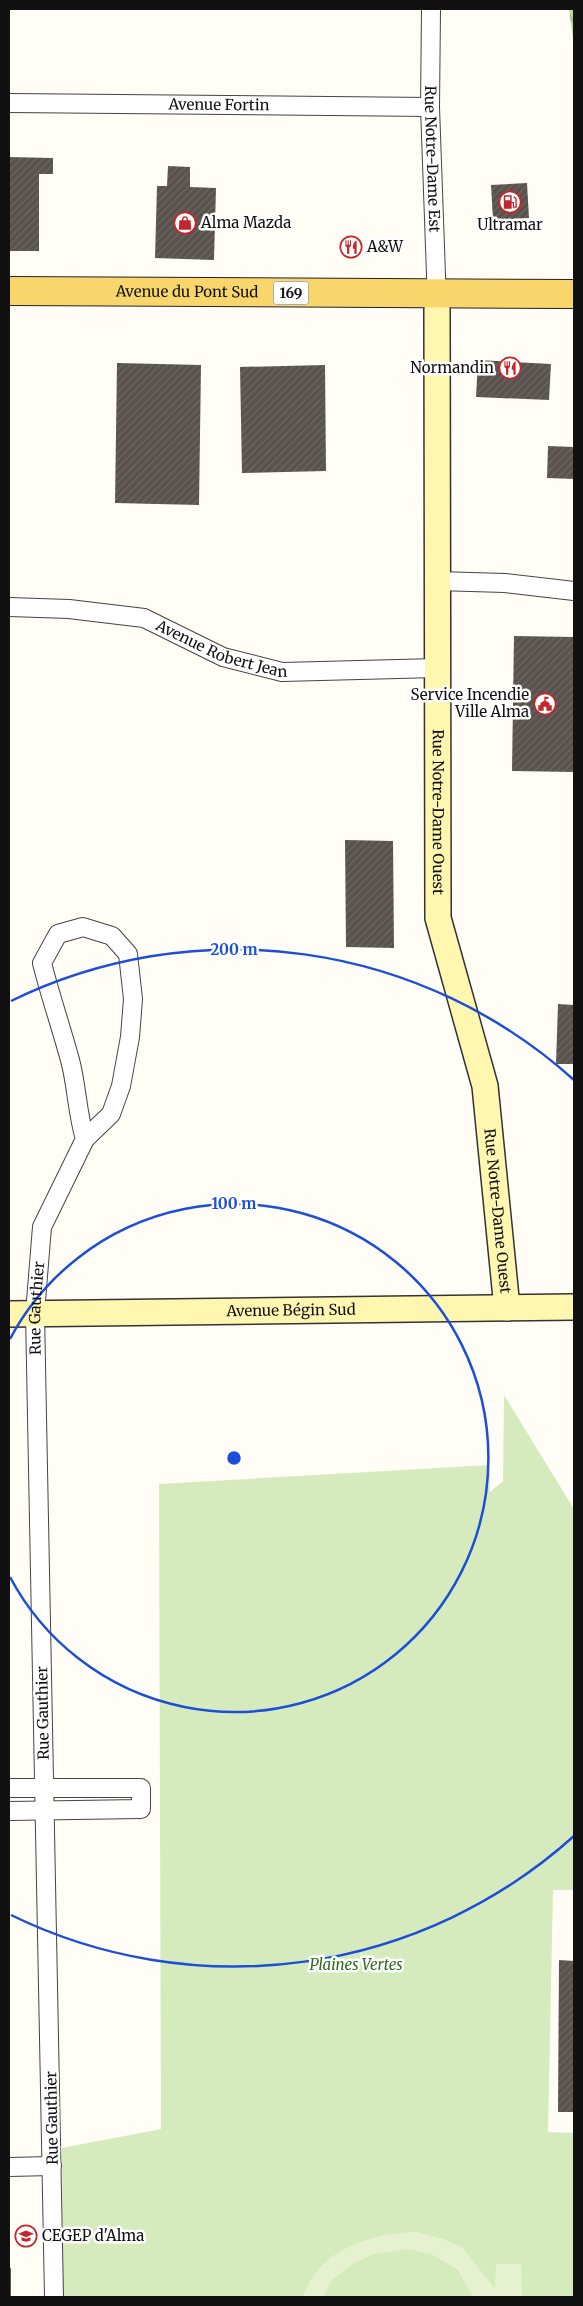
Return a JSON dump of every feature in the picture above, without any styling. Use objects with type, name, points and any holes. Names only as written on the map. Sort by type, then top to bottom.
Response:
[{"type":"main road","name":"Avenue du Pont Sud","points":[[9,291],[437,302],[574,310]]},
{"type":"main road","name":"Avenue du Pont Sud","points":[[9,307],[437,302],[574,294]]},
{"type":"street","name":"Rue Notre-Dame Est","points":[[431,9],[430,107],[437,302]]},
{"type":"street","name":"Avenue Fortin","points":[[9,103],[430,107]]},
{"type":"street","name":"Rue Notre-Dame Ouest","points":[[437,302],[438,918],[485,1086],[507,1308]]},
{"type":"street","points":[[437,581],[505,583],[574,591]]},
{"type":"street","name":"Avenue Robert Jean","points":[[9,607],[69,609],[144,618],[223,657],[282,672],[437,668]]},
{"type":"street","name":"Rue Gauthier","points":[[54,2297],[46,1810],[34,1313],[42,1227],[85,1139],[111,1114],[118,1095],[130,1037],[133,999],[128,954],[112,936],[83,927],[58,934],[42,962],[55,1015],[70,1061],[80,1123],[85,1139]]},
{"type":"street","name":"Avenue Bégin Sud","points":[[9,1314],[574,1308]]},
{"type":"street","points":[[9,1788],[141,1788],[141,1809],[9,1811]]},
{"type":"street","points":[[9,2167],[52,2166]]},
{"type":"green space","points":[[569,9],[574,9],[574,46]]},
{"type":"green space","name":"Plaines Vertes","points":[[504,1395],[574,1509],[574,1890],[553,1890],[548,2132],[574,2133],[574,2297],[63,2297],[62,2148],[161,2129],[159,1484],[489,1465],[490,1492],[503,1481]]},
{"type":"green space","points":[[417,2232],[446,2240],[463,2248],[495,2289],[496,2264],[521,2264],[522,2297],[473,2297],[458,2270],[431,2254],[407,2249],[374,2254],[351,2265],[332,2280],[323,2297],[303,2297],[311,2280],[321,2267],[348,2247],[364,2240],[382,2236]]},
{"type":"building","points":[[9,157],[53,158],[53,174],[39,174],[39,251],[9,251]]},
{"type":"building","name":"Alma Mazda","points":[[168,166],[190,167],[190,187],[216,188],[214,260],[155,258],[157,186],[167,186]]},
{"type":"building","name":"Ultramar","points":[[527,183],[529,218],[493,220],[491,185]]},
{"type":"building","points":[[478,360],[551,364],[549,400],[476,397]]},
{"type":"building","points":[[117,363],[201,365],[199,505],[115,503]]},
{"type":"building","points":[[325,365],[326,471],[242,473],[240,367]]},
{"type":"building","points":[[548,446],[574,447],[574,479],[547,478]]},
{"type":"building","points":[[514,636],[574,637],[574,772],[512,771]]},
{"type":"building","points":[[345,840],[393,841],[394,948],[346,947]]},
{"type":"building","points":[[558,1004],[574,1005],[574,1064],[556,1064]]},
{"type":"building","points":[[559,1960],[574,1961],[574,2112],[558,2112]]},
{"type":"building","points":[[9,2268],[11,2268],[11,2297],[9,2297]]},
{"type":"place","name":"Ultramar","points":[[510,202]]},
{"type":"place","name":"Alma Mazda","points":[[185,223]]},
{"type":"place","name":"A&W","points":[[351,247]]},
{"type":"place","name":"Normandin","points":[[510,368]]},
{"type":"place","name":"Service Incendie Ville Alma","points":[[545,704]]},
{"type":"place","name":"CEGEP d'Alma","points":[[26,2236]]}]
